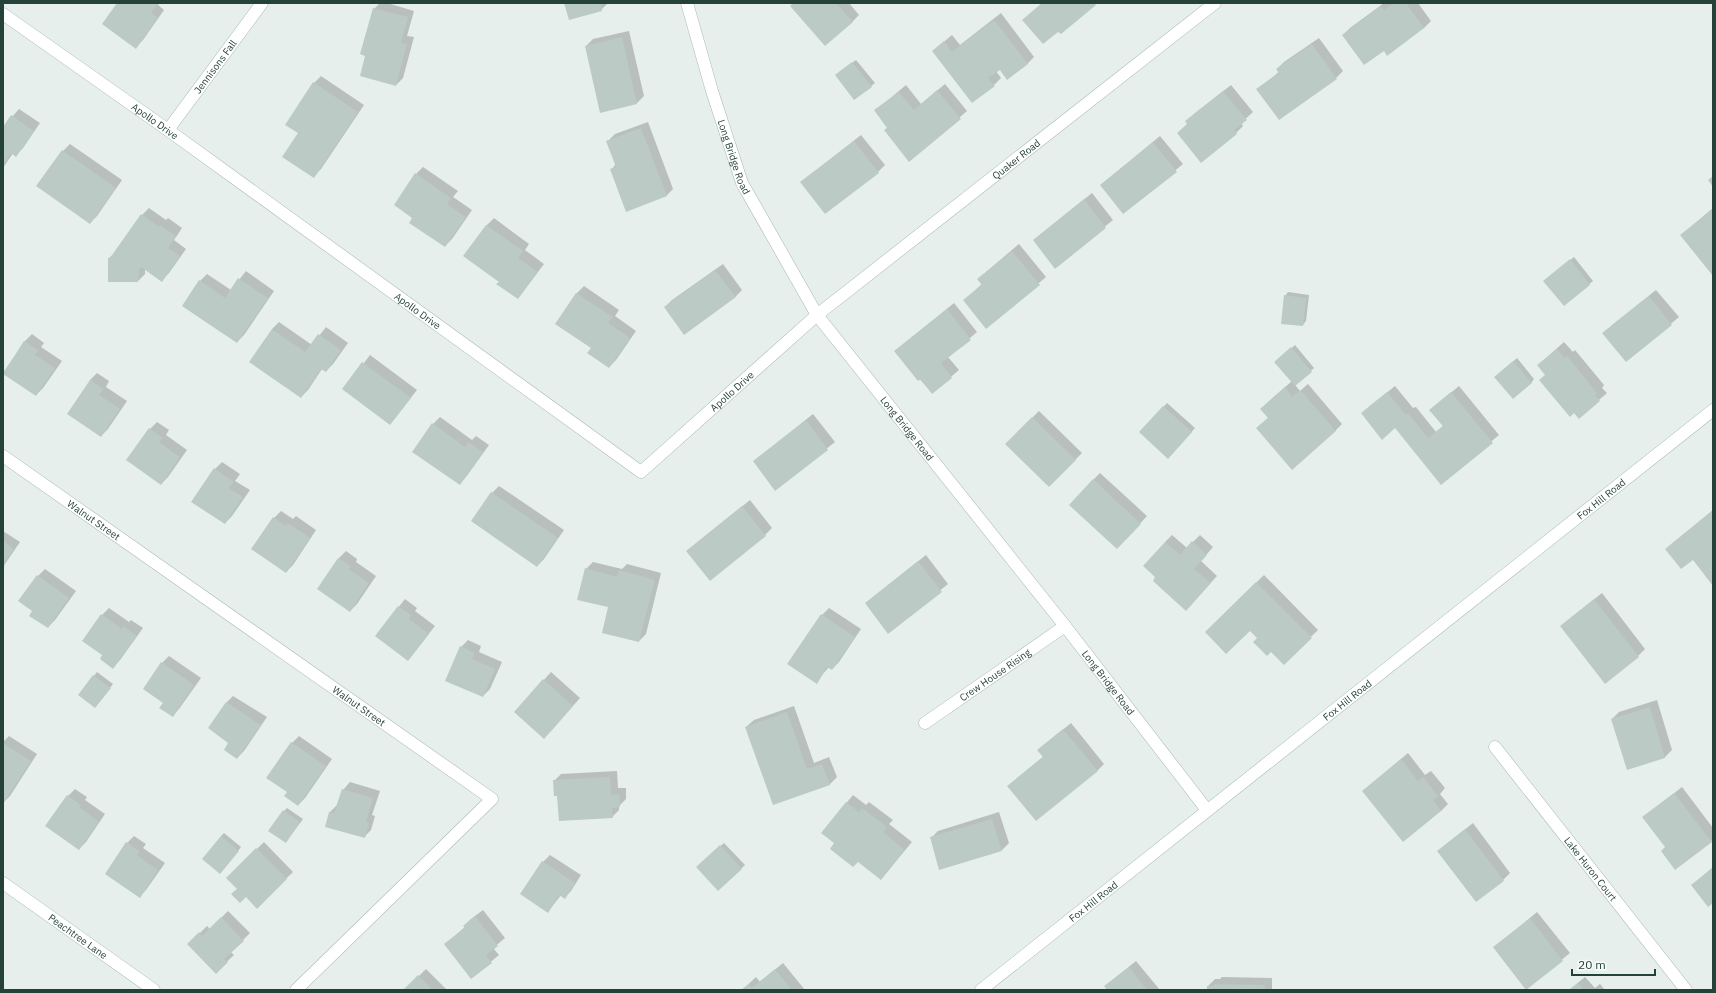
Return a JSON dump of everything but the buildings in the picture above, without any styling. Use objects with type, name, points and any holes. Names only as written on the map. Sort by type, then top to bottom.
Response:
[{"type":"street","name":"Jennisons Fall","points":[[168,130],[262,3]]},
{"type":"street","name":"Long Bridge Road","points":[[687,3],[712,91],[742,183],[817,315],[1065,626],[1207,810]]},
{"type":"street","name":"Quaker Road","points":[[817,315],[1215,3]]},
{"type":"street","name":"Apollo Drive","points":[[3,14],[168,130],[641,472],[817,315]]},
{"type":"street","name":"Fox Hill Road","points":[[980,990],[1713,410]]},
{"type":"street","name":"Walnut Street","points":[[3,456],[492,799],[296,990]]},
{"type":"street","name":"Crew House Rising","points":[[925,723],[1065,626]]},
{"type":"street","name":"Lake Huron Court","points":[[1495,747],[1686,990]]},
{"type":"street","name":"Peachtree Lane","points":[[3,883],[154,990]]}]
